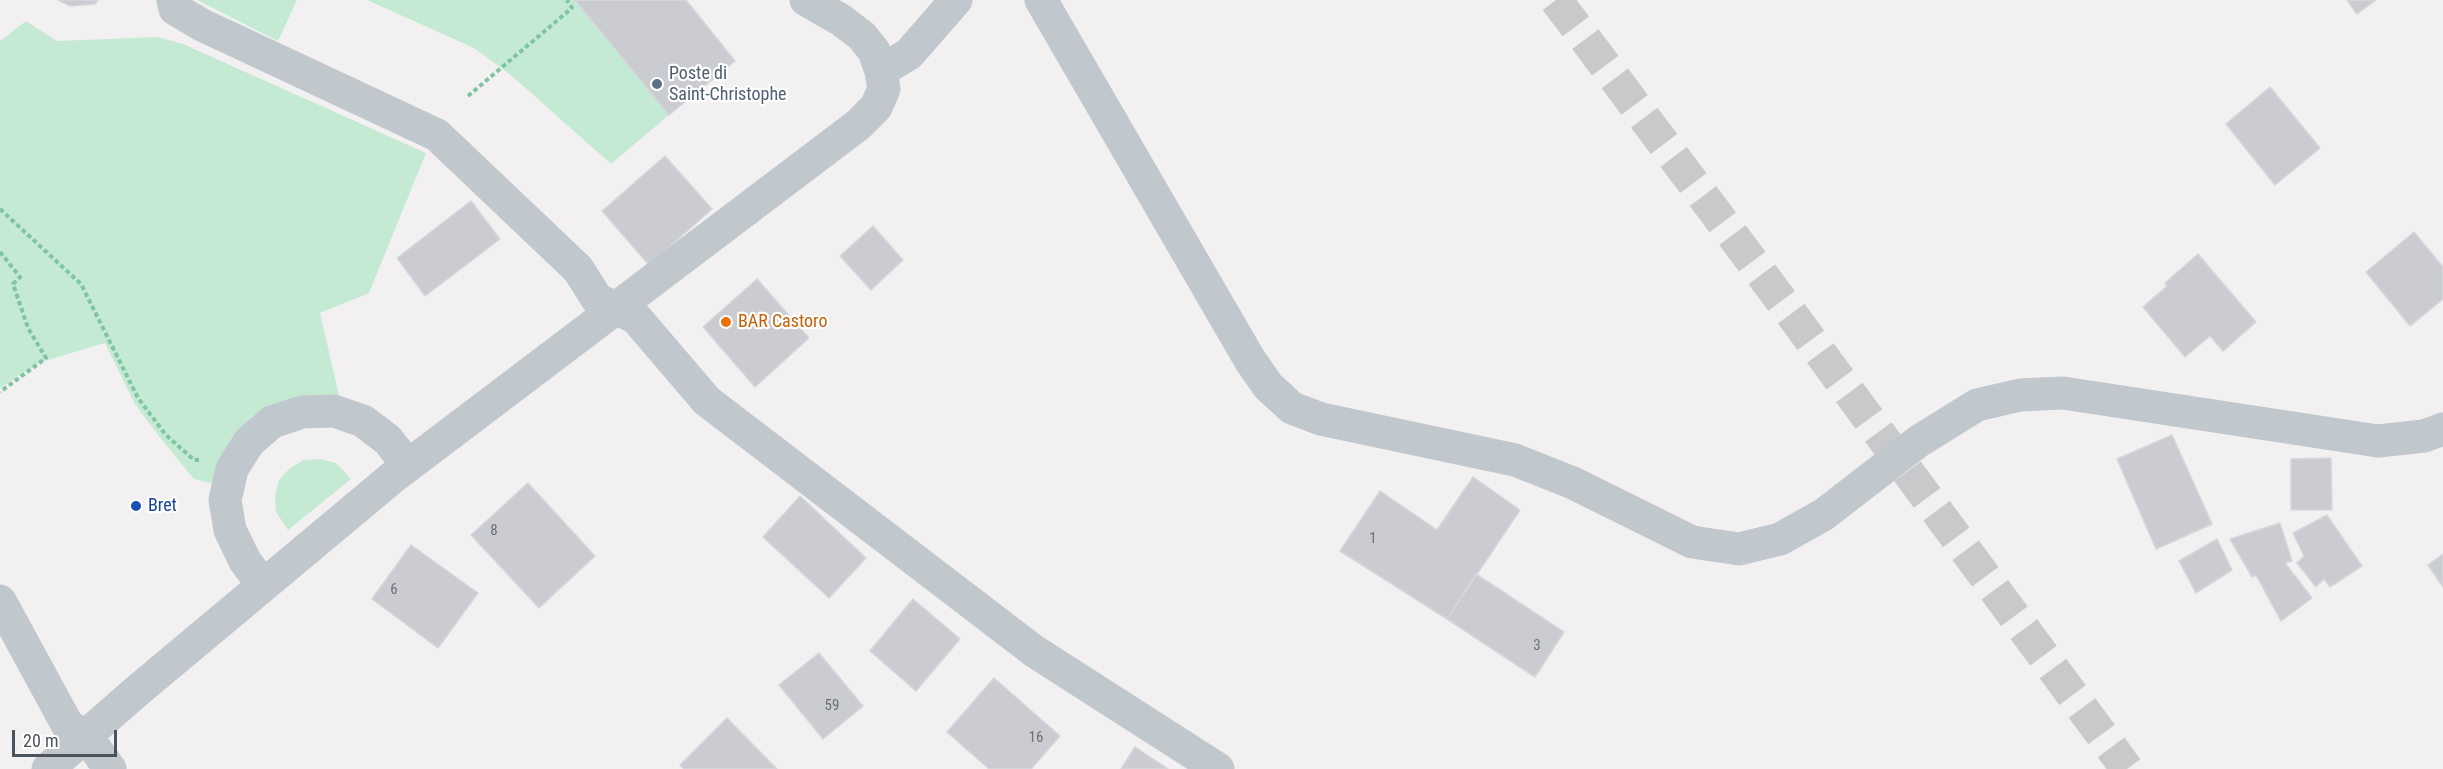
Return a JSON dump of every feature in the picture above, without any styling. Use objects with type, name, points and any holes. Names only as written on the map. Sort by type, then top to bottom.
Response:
[{"type":"street","points":[[173,0],[175,9],[202,25],[437,135],[578,269],[597,299],[636,318],[707,401],[1034,651],[1218,769]]},
{"type":"street","points":[[48,769],[263,585],[408,465],[858,125],[876,107],[884,89],[882,71],[874,51],[862,36],[841,20],[806,0]]},
{"type":"street","points":[[882,71],[909,54],[956,0]]},
{"type":"street","points":[[1041,0],[1250,360],[1268,386],[1292,408],[1321,419],[1515,460],[1573,483],[1692,542],[1739,549],[1780,539],[1823,515],[1919,441],[1977,405],[2020,395],[2063,393],[2378,441],[2424,436],[2443,429]]},
{"type":"street","points":[[263,585],[245,561],[230,530],[225,500],[232,469],[249,442],[272,422],[302,411],[334,411],[363,421],[388,440],[408,465]]},
{"type":"street","points":[[0,601],[68,726],[87,736],[110,769]]},
{"type":"path","points":[[468,96],[572,8],[567,0]]},
{"type":"path","points":[[0,209],[81,284],[138,398],[165,434],[194,460],[207,460]]},
{"type":"path","points":[[0,252],[20,277],[13,284],[28,328],[46,358],[0,392]]},
{"type":"green space","points":[[197,0],[297,0],[278,41]]},
{"type":"green space","points":[[367,0],[575,0],[669,115],[611,164],[512,76],[474,48]]},
{"type":"green space","points":[[26,21],[57,41],[158,37],[183,44],[426,153],[369,293],[320,313],[340,400],[275,405],[252,417],[234,440],[214,484],[194,479],[161,439],[135,404],[105,343],[38,363],[0,388],[0,41]]},
{"type":"green space","points":[[320,459],[336,463],[351,479],[288,530],[276,512],[275,496],[279,480],[290,468],[304,460]]},
{"type":"building","points":[[58,0],[98,0],[95,4],[70,6]]},
{"type":"building","points":[[575,0],[686,0],[735,61],[669,115]]},
{"type":"building","points":[[2347,0],[2376,0],[2357,14]]},
{"type":"building","points":[[2270,87],[2320,148],[2275,185],[2226,124]]},
{"type":"building","points":[[665,156],[712,209],[649,265],[602,211]]},
{"type":"building","points":[[471,201],[500,239],[425,296],[397,258]]},
{"type":"building","points":[[873,226],[903,260],[871,290],[840,256]]},
{"type":"building","points":[[2414,232],[2443,267],[2443,299],[2410,326],[2366,272]]},
{"type":"building","points":[[2198,254],[2256,322],[2223,351],[2210,336],[2185,357],[2143,307],[2167,286],[2165,283]]},
{"type":"building","points":[[757,279],[809,338],[755,387],[703,327]]},
{"type":"building","points":[[2172,435],[2212,524],[2156,549],[2117,459]]},
{"type":"building","points":[[2331,458],[2332,510],[2291,510],[2291,459]]},
{"type":"building","points":[[1473,477],[1520,510],[1447,619],[1340,551],[1380,491],[1437,530]]},
{"type":"building","points":[[528,483],[595,556],[539,608],[471,535]]},
{"type":"building","points":[[800,496],[866,558],[829,598],[763,537]]},
{"type":"building","points":[[2327,515],[2362,566],[2330,587],[2324,579],[2316,587],[2297,563],[2304,556],[2293,533]]},
{"type":"building","points":[[2280,523],[2292,561],[2285,563],[2312,598],[2281,621],[2256,575],[2252,577],[2230,539]]},
{"type":"building","points":[[2217,539],[2232,570],[2196,593],[2179,561]]},
{"type":"building","points":[[411,545],[478,593],[438,648],[372,599]]},
{"type":"building","points":[[2443,554],[2443,587],[2428,565]]},
{"type":"building","points":[[1476,574],[1564,632],[1535,677],[1447,619]]},
{"type":"building","points":[[913,599],[960,639],[916,691],[870,651]]},
{"type":"building","points":[[819,653],[863,706],[823,739],[779,685]]},
{"type":"building","points":[[994,678],[1060,736],[1031,769],[989,769],[947,732]]},
{"type":"building","points":[[727,718],[777,769],[684,769],[680,765]]},
{"type":"building","points":[[1135,747],[1168,769],[1121,769]]},
{"type":"tunnel","points":[[1556,0],[1790,312],[2127,769]]},
{"type":"place","name":"Poste di Saint-Christophe","points":[[657,84]]},
{"type":"place","name":"BAR Castoro","points":[[726,322]]},
{"type":"place","name":"Bret","points":[[136,506]]}]
